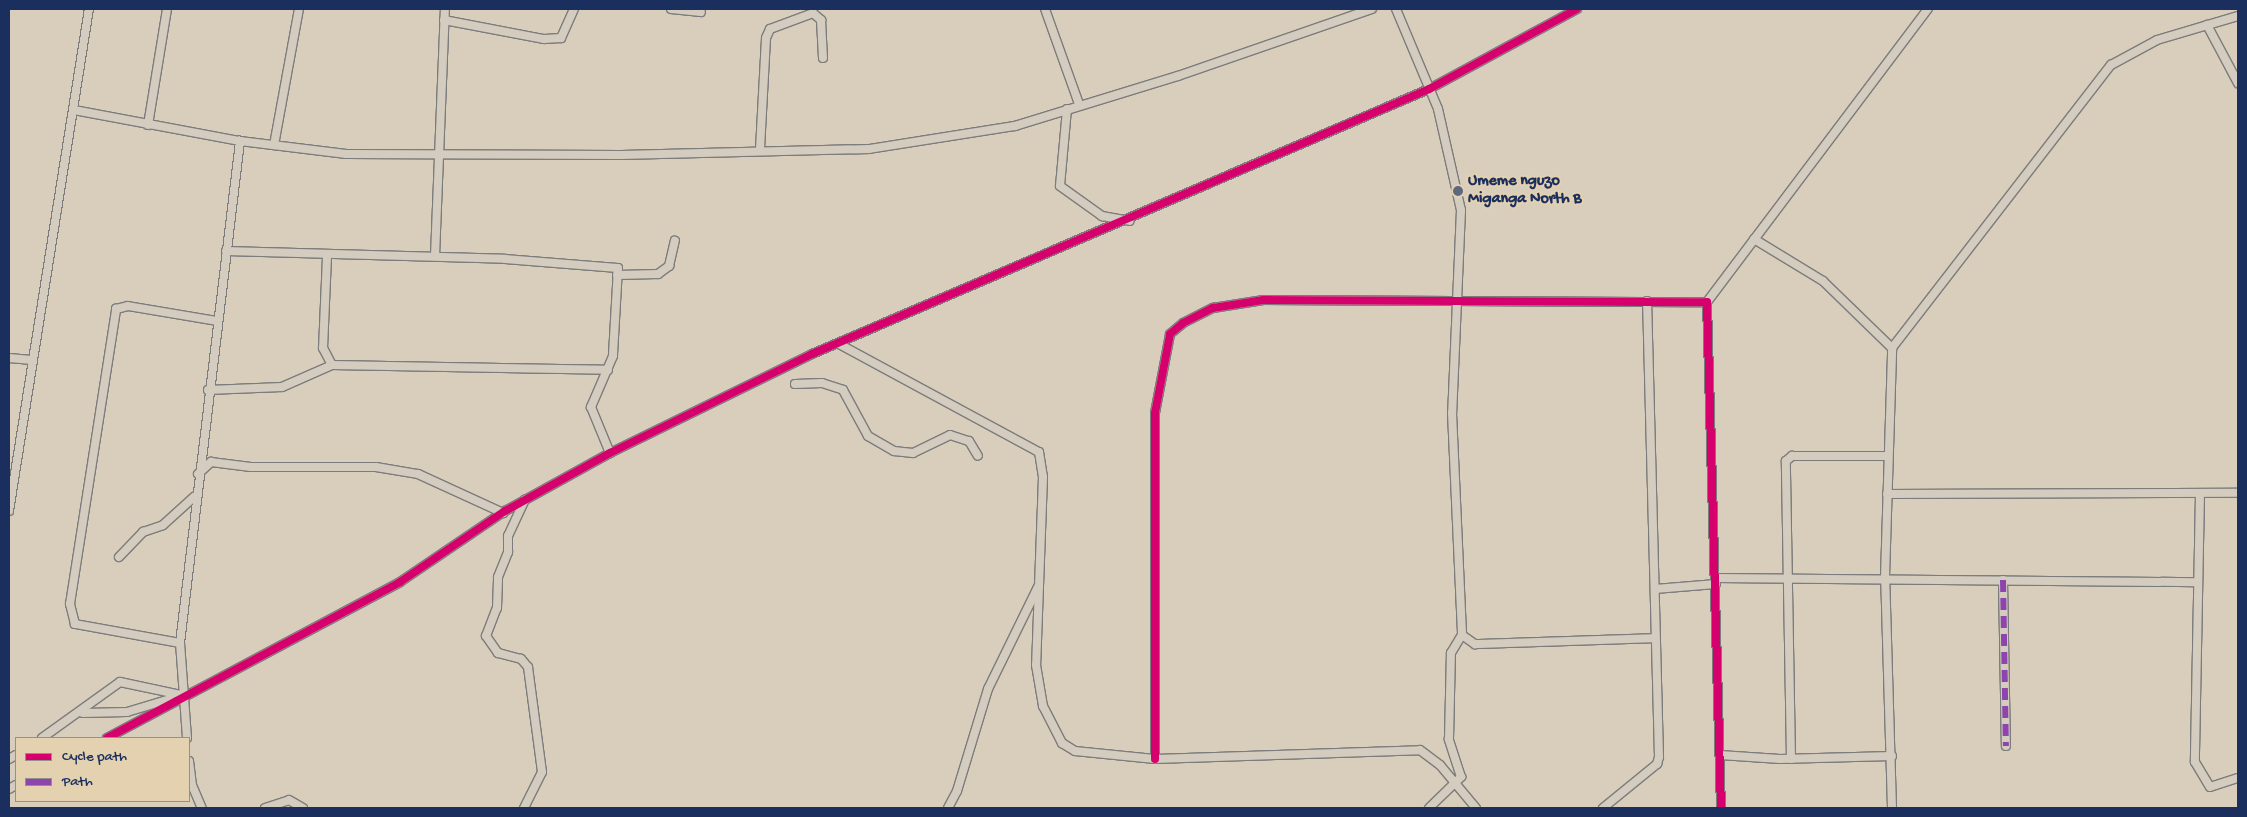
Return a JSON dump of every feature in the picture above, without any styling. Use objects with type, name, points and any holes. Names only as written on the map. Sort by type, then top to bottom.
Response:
[{"type":"street","points":[[9,511],[12,463],[32,360],[89,9]]},
{"type":"street","points":[[148,125],[167,9]]},
{"type":"street","points":[[274,145],[299,9]]},
{"type":"street","points":[[435,256],[437,154],[444,9]]},
{"type":"street","points":[[444,20],[544,40],[561,38],[574,9]]},
{"type":"street","points":[[671,9],[701,12]]},
{"type":"street","points":[[1045,9],[1079,104]]},
{"type":"street","points":[[74,110],[240,141],[346,154],[760,149],[918,144],[1015,126],[1079,104],[1178,76],[1372,9]]},
{"type":"street","points":[[1396,9],[1429,89],[1447,143],[1461,210],[1463,250],[1454,303],[1452,413],[1462,635],[1452,652],[1449,739],[1460,771],[1457,785],[1429,808]]},
{"type":"street","points":[[109,737],[183,695],[400,582],[503,513],[610,453],[839,344],[1130,221],[1429,89],[1577,9]]},
{"type":"street","points":[[1721,808],[1707,302],[1928,9]]},
{"type":"street","points":[[760,149],[766,38],[770,29],[812,13],[821,20],[823,58]]},
{"type":"street","points":[[1892,808],[1892,756],[1885,577],[1886,456],[1892,348],[2111,65],[2134,49],[2238,16]]},
{"type":"street","points":[[2206,25],[2238,83]]},
{"type":"street","points":[[1067,109],[1060,186],[1102,216],[1130,221]]},
{"type":"street","points":[[187,737],[180,643],[196,479],[240,141]]},
{"type":"street","points":[[1754,239],[1823,281],[1892,348]]},
{"type":"street","points":[[618,275],[648,275],[665,269],[675,241]]},
{"type":"street","points":[[226,252],[327,257],[435,256],[618,268],[608,370],[591,412],[610,453]]},
{"type":"street","points":[[327,257],[323,348],[332,365]]},
{"type":"street","points":[[1155,759],[1155,413],[1170,334],[1213,308],[1263,300],[1454,303],[1707,302]]},
{"type":"street","points":[[1603,808],[1657,764],[1655,589],[1647,301]]},
{"type":"street","points":[[180,643],[75,624],[70,604],[116,309],[128,306],[218,321]]},
{"type":"street","points":[[839,344],[1039,452],[1043,460],[1036,665],[1044,706],[1062,744],[1075,751],[1155,759],[1420,750],[1457,785],[1476,808]]},
{"type":"street","points":[[9,358],[32,360]]},
{"type":"street","points":[[208,390],[282,387],[332,365],[608,370]]},
{"type":"street","points":[[795,384],[822,383],[843,390],[868,436],[894,451],[913,453],[950,435],[970,441],[978,456]]},
{"type":"street","points":[[1791,759],[1788,458],[1886,456]]},
{"type":"street","points":[[196,479],[211,462],[251,467],[376,467],[418,474],[503,513]]},
{"type":"street","points":[[2200,493],[2195,762],[2210,787],[2238,778]]},
{"type":"street","points":[[1887,494],[2238,493]]},
{"type":"street","points":[[119,557],[144,532],[160,527],[194,497]]},
{"type":"street","points":[[524,808],[542,772],[528,667],[521,659],[498,653],[486,636],[497,608],[498,577],[508,552],[508,536],[525,500]]},
{"type":"street","points":[[1655,589],[1716,581],[1885,577],[2197,582]]},
{"type":"street","points":[[2003,580],[2006,746]]},
{"type":"street","points":[[948,808],[958,791],[988,689],[1039,584]]},
{"type":"street","points":[[1462,635],[1475,644],[1656,638]]},
{"type":"street","points":[[44,737],[83,713],[120,682],[183,695]]},
{"type":"street","points":[[83,713],[127,712],[183,695]]},
{"type":"street","points":[[1720,755],[1791,759],[1892,756]]},
{"type":"street","points":[[190,769],[192,785],[202,808]]},
{"type":"street","points":[[264,808],[289,800],[304,808]]},
{"type":"marked path","points":[[2003,580],[2006,746]]},
{"type":"cycle path","points":[[109,737],[400,582],[505,511],[610,453],[812,354],[1429,89],[1577,9]]},
{"type":"cycle path","points":[[1155,759],[1155,413],[1170,334],[1183,323],[1213,308],[1263,300],[1707,302],[1721,808]]},
{"type":"place","name":"Umeme nguzo Miganga North B","points":[[1458,191]]}]
